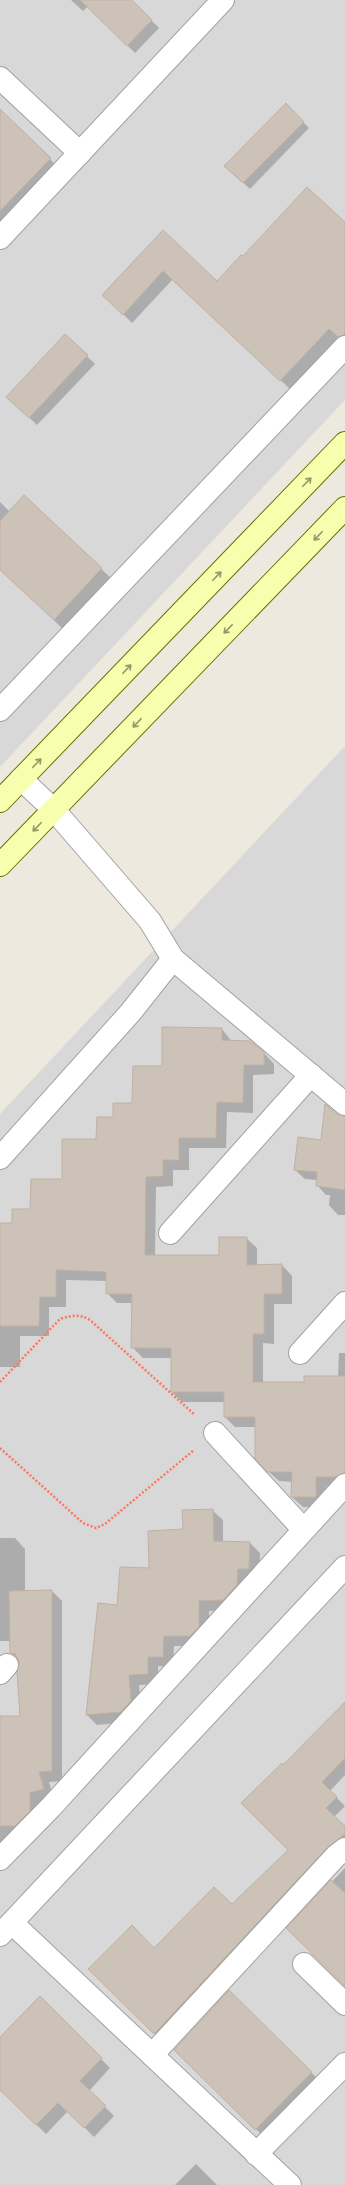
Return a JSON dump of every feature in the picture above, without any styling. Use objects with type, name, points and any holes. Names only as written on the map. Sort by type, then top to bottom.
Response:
[{"type":"street","points":[[0,238],[223,0]]},
{"type":"street","points":[[0,78],[80,153]]},
{"type":"street","points":[[0,710],[345,347]]},
{"type":"street","points":[[0,801],[345,443]]},
{"type":"street","points":[[0,865],[345,508]]},
{"type":"street","points":[[21,779],[54,810],[150,921],[173,959],[345,1104]]},
{"type":"street","points":[[0,1158],[130,1013],[173,959]]},
{"type":"street","points":[[170,1234],[311,1075]]},
{"type":"street","points":[[300,1353],[345,1303]]},
{"type":"street","points":[[215,1433],[303,1529]]},
{"type":"street","points":[[0,1859],[51,1807],[303,1529],[345,1486]]},
{"type":"street","points":[[290,2185],[152,2055],[6,1929],[345,1568]]},
{"type":"street","points":[[152,2055],[336,1856],[345,1849]]},
{"type":"street","points":[[304,1964],[345,2004]]},
{"type":"street","points":[[256,2154],[345,2064]]},
{"type":"path","points":[[0,1382],[60,1319],[72,1315],[84,1316],[215,1433],[105,1524],[96,1528],[84,1523],[0,1448]]},
{"type":"shaded area","points":[[0,0],[345,0],[345,400],[0,767]]},
{"type":"shaded area","points":[[345,746],[345,2185],[0,2185],[0,1114]]},
{"type":"building","points":[[80,0],[132,0],[152,20],[127,46]]},
{"type":"building","points":[[286,103],[304,122],[243,183],[224,166]]},
{"type":"building","points":[[0,109],[51,158],[0,211]]},
{"type":"building","points":[[307,187],[345,222],[345,335],[338,337],[329,329],[280,381],[163,271],[123,315],[102,295],[163,230],[217,281],[241,255],[243,256]]},
{"type":"building","points":[[65,334],[88,355],[29,418],[6,397]]},
{"type":"building","points":[[24,495],[102,568],[54,620],[0,570],[0,521]]},
{"type":"building","points":[[162,1027],[222,1028],[222,1040],[250,1041],[264,1052],[264,1065],[244,1065],[243,1103],[217,1102],[216,1138],[179,1138],[179,1160],[163,1160],[163,1176],[146,1177],[145,1255],[219,1255],[219,1237],[247,1237],[247,1265],[282,1264],[282,1294],[264,1294],[264,1334],[253,1334],[253,1382],[304,1382],[304,1376],[345,1376],[345,1473],[335,1477],[316,1477],[316,1497],[291,1497],[292,1472],[267,1472],[255,1458],[255,1417],[224,1417],[224,1392],[171,1392],[171,1348],[131,1348],[132,1294],[106,1294],[106,1272],[56,1270],[56,1297],[40,1297],[39,1326],[0,1326],[0,1223],[12,1223],[12,1209],[30,1209],[31,1179],[62,1179],[62,1139],[96,1139],[97,1117],[113,1117],[113,1103],[132,1103],[133,1066],[162,1066]]},
{"type":"building","points":[[325,1104],[337,1114],[345,1116],[345,1190],[316,1186],[317,1172],[294,1170],[298,1137],[321,1140]]},
{"type":"building","points":[[213,1509],[214,1541],[250,1542],[249,1569],[238,1569],[237,1585],[223,1600],[199,1601],[199,1627],[190,1636],[164,1636],[163,1657],[148,1657],[148,1674],[129,1675],[131,1701],[121,1712],[86,1715],[98,1603],[117,1605],[120,1567],[149,1568],[148,1531],[183,1529],[182,1510]]},
{"type":"building","points":[[52,1590],[52,1771],[39,1772],[44,1789],[30,1793],[30,1811],[15,1826],[0,1826],[0,1716],[20,1716],[17,1672],[19,1661],[15,1653],[10,1653],[9,1591]]},
{"type":"building","points":[[345,1702],[345,1758],[322,1782],[337,1797],[326,1808],[345,1826],[345,1834],[327,1848],[154,2034],[88,1969],[132,1925],[154,1948],[214,1887],[232,1904],[288,1850],[241,1803],[282,1763],[283,1765]]},
{"type":"building","points":[[331,1880],[345,1893],[345,1986],[286,1928]]},
{"type":"building","points":[[229,1990],[312,2072],[255,2130],[174,2050]]},
{"type":"building","points":[[40,1996],[102,2058],[80,2081],[106,2106],[84,2128],[58,2103],[36,2125],[0,2090],[0,2037]]}]
